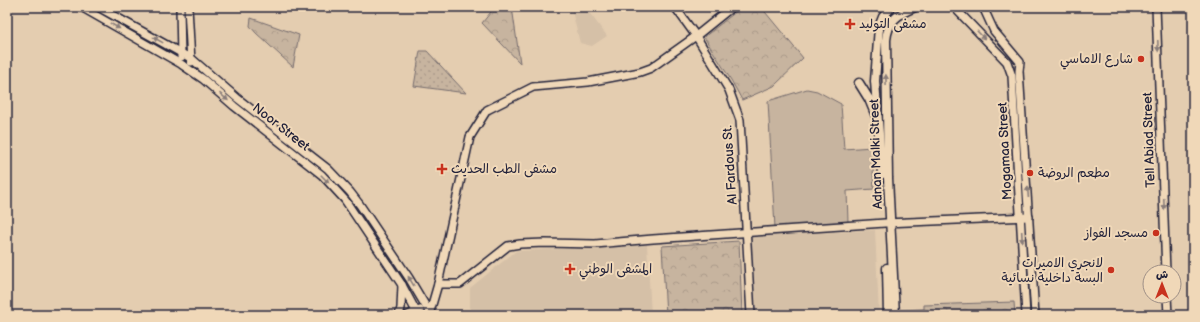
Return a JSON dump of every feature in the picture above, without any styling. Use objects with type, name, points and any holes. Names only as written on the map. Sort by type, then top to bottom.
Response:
[{"type":"main road","name":"Noor Street","points":[[81,7],[181,64],[203,79],[234,106],[322,175],[345,200],[402,285],[418,314]]},
{"type":"main road","name":"Noor Street","points":[[98,7],[192,59],[237,98],[328,169],[350,192],[409,278],[430,315]]},
{"type":"main road","points":[[180,7],[181,64]]},
{"type":"main road","points":[[188,7],[192,59],[190,70]]},
{"type":"main road","name":"Al Fardous St.","points":[[675,7],[696,36],[730,90],[740,120],[751,315]]},
{"type":"main road","points":[[430,315],[470,137],[488,110],[532,87],[588,82],[640,72],[652,68],[696,36],[732,7]]},
{"type":"main road","name":"Adnan Malki Street","points":[[891,7],[883,17],[879,27],[875,82],[895,315]]},
{"type":"main road","name":"Adnan Malki Street","points":[[888,315],[886,40],[887,29],[893,20],[906,10],[915,7]]},
{"type":"main road","name":"Mogamaa Street","points":[[954,7],[1007,62],[1012,76],[1026,315]]},
{"type":"main road","name":"Mogamaa Street","points":[[982,7],[994,31],[1020,62],[1019,71],[1035,315]]},
{"type":"main road","name":"Tell Abiad Street","points":[[1156,7],[1166,264]]},
{"type":"main road","points":[[859,83],[869,99],[878,122]]},
{"type":"main road","points":[[438,284],[460,284],[508,246],[514,245],[545,243],[595,244],[887,223],[1029,217]]},
{"type":"main road","points":[[399,315],[401,308],[402,285]]},
{"type":"main road","points":[[408,315],[418,314],[433,303]]},
{"type":"main road","points":[[1167,304],[1168,315]]},
{"type":"shaded area","points":[[571,7],[585,7],[607,36],[592,46],[580,43]]},
{"type":"shaded area","points":[[875,230],[879,315],[756,315],[751,236]]},
{"type":"shaded area","name":"المشفى الوطني","points":[[647,245],[651,315],[470,315],[470,288],[516,251]]},
{"type":"green space","points":[[495,7],[512,7],[520,63],[482,23]]},
{"type":"green space","points":[[742,7],[761,7],[803,58],[774,86],[742,100],[704,37]]},
{"type":"green space","points":[[251,18],[299,35],[293,67],[250,26]]},
{"type":"green space","points":[[420,51],[427,51],[466,93],[414,86]]},
{"type":"green space","points":[[807,89],[817,91],[841,104],[844,149],[872,147],[874,189],[847,191],[848,222],[775,228],[768,101]]},
{"type":"green space","points":[[739,241],[742,315],[666,315],[662,246]]},
{"type":"green space","points":[[1014,302],[1015,315],[901,315],[901,310],[924,309],[924,305]]},
{"type":"place","name":"مشفى التوليد","points":[[850,24]]},
{"type":"place","name":"شارع الاماسي","points":[[1141,59]]},
{"type":"place","name":"مشفى الطب الحديث","points":[[442,169]]},
{"type":"place","name":"مطعم الروضة","points":[[1030,173]]},
{"type":"place","name":"مسجد الفواز","points":[[1156,233]]},
{"type":"place","name":"المشفى الوطني","points":[[570,269]]},
{"type":"place","name":"لانجري الاميرات البسة داخلية نسائية","points":[[1111,270]]}]
